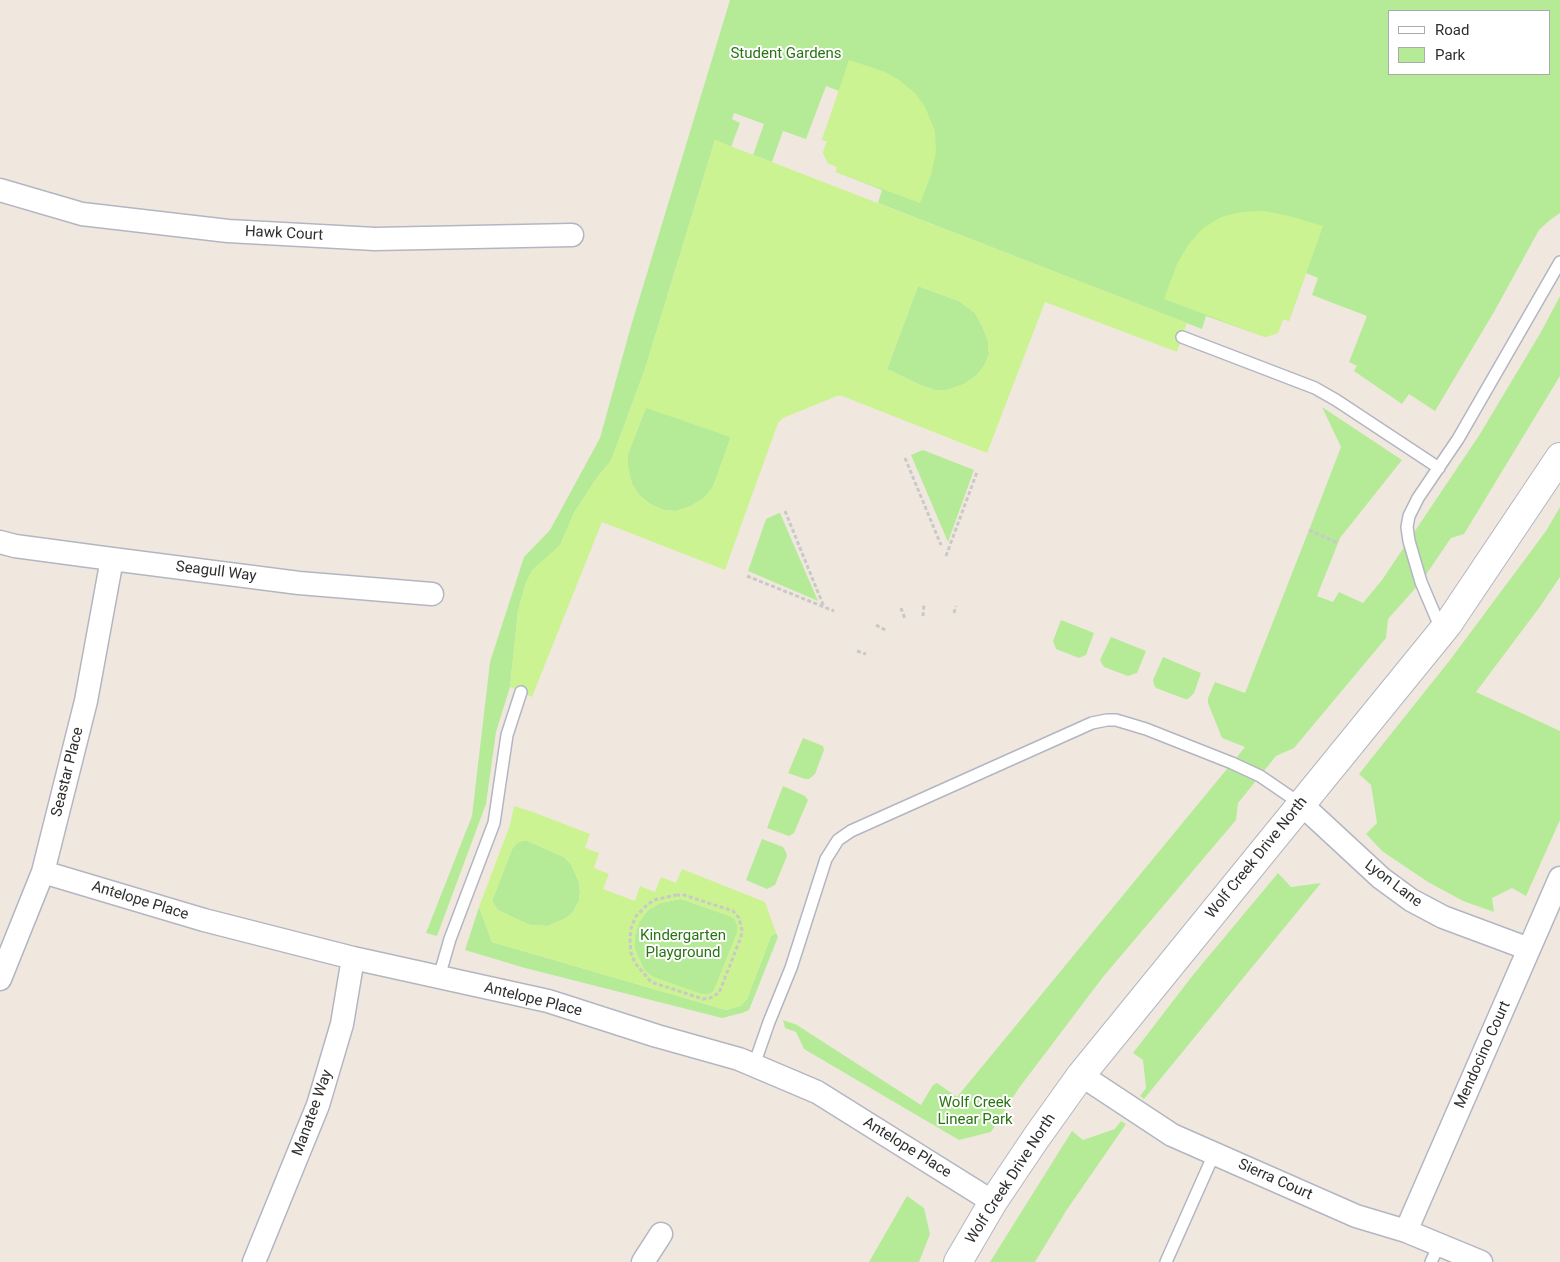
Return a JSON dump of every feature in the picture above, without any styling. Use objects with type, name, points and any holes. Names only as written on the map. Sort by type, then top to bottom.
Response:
[{"type":"street","name":"Hawk Court","points":[[0,190],[82,214],[228,231],[375,239],[572,235]]},
{"type":"street","name":"Wolf Creek Drive North","points":[[958,1262],[993,1202],[1081,1075],[1442,631],[1560,457]]},
{"type":"street","name":"Seagull Way","points":[[0,542],[15,546],[300,583],[432,594]]},
{"type":"street","name":"Seastar Place","points":[[0,979],[43,872],[86,701],[112,559]]},
{"type":"street","name":"Lyon Lane","points":[[1302,804],[1381,878],[1411,900],[1443,917],[1529,949]]},
{"type":"street","name":"Antelope Place","points":[[43,872],[204,920],[353,958],[548,1001],[657,1036],[739,1059],[816,1092],[993,1202]]},
{"type":"street","name":"Mendocino Court","points":[[1406,1232],[1560,878]]},
{"type":"street","name":"Manatee Way","points":[[254,1262],[318,1105],[342,1024],[353,958]]},
{"type":"street","name":"Sierra Court","points":[[1081,1075],[1172,1135],[1356,1216],[1406,1232],[1435,1253],[1480,1262]]},
{"type":"street","points":[[642,1262],[661,1234]]},
{"type":"lane","points":[[1442,631],[1421,582],[1409,541],[1407,528],[1409,516],[1418,498],[1458,439],[1560,262]]},
{"type":"lane","points":[[1182,337],[1315,388],[1439,468]]},
{"type":"lane","points":[[438,977],[450,939],[494,824],[507,735],[521,692]]},
{"type":"lane","points":[[754,1065],[791,968],[826,859],[838,840],[851,831],[1092,723],[1106,720],[1116,720],[1146,728],[1232,763],[1260,776],[1302,804]]},
{"type":"lane","points":[[1166,1262],[1214,1154]]},
{"type":"path","points":[[905,458],[941,545]]},
{"type":"path","points":[[946,556],[977,472]]},
{"type":"path","points":[[785,511],[824,607]]},
{"type":"path","points":[[1309,530],[1338,543]]},
{"type":"path","points":[[747,576],[834,611]]},
{"type":"path","points":[[923,616],[924,604]]},
{"type":"path","points":[[954,613],[956,606]]},
{"type":"path","points":[[901,608],[905,619]]},
{"type":"path","points":[[876,625],[887,631]]},
{"type":"path","points":[[857,651],[866,654]]},
{"type":"path","points":[[676,895],[701,901],[733,911],[739,918],[742,930],[720,993],[703,999],[651,982],[635,964],[631,953],[630,940],[631,928],[636,916],[654,900],[676,895]]},
{"type":"green space","name":"Student Gardens","points":[[730,0],[1560,0],[1560,213],[1539,230],[1494,312],[1435,411],[1409,394],[1402,404],[1354,371],[1357,366],[1349,362],[1367,316],[1312,295],[1318,278],[1306,273],[1289,321],[1283,319],[1278,333],[1265,337],[1206,316],[1202,329],[878,203],[882,190],[836,172],[837,167],[828,163],[823,153],[827,141],[822,140],[839,91],[826,86],[806,139],[783,131],[772,162],[753,155],[764,124],[734,113],[732,119],[740,123],[731,147],[715,140],[645,369],[611,461],[596,479],[574,513],[560,545],[526,582],[518,611],[510,687],[496,732],[486,804],[437,936],[426,933],[472,816],[490,662],[524,557],[550,530],[600,438],[631,326]]},
{"type":"green space","points":[[849,60],[885,72],[898,79],[915,93],[925,107],[935,131],[936,152],[931,175],[920,203],[836,172],[837,167],[828,163],[823,153],[827,141],[822,140]]},
{"type":"green space","points":[[715,140],[1187,323],[1177,352],[1045,302],[987,453],[842,396],[837,396],[783,418],[778,423],[725,570],[602,522],[532,697],[510,687],[518,611],[526,582],[532,570],[560,545],[574,513],[596,479],[611,461],[645,369]],"holes":[[[918,286],[959,301],[975,313],[983,328],[988,341],[989,354],[984,366],[977,375],[964,384],[947,390],[935,390],[887,369]],[[646,408],[731,437],[713,487],[704,498],[691,506],[676,511],[663,510],[650,504],[639,495],[632,484],[628,468],[628,454]]]},
{"type":"green space","points":[[1264,211],[1323,226],[1289,321],[1283,319],[1278,333],[1265,337],[1164,299],[1177,264],[1188,245],[1202,229],[1221,217],[1242,212]]},
{"type":"green space","points":[[918,286],[959,301],[975,313],[983,328],[988,341],[989,354],[984,366],[977,375],[964,384],[947,390],[935,390],[887,369]]},
{"type":"green space","name":"Wolf Creek Linear Park","points":[[1560,296],[1560,376],[1464,534],[1451,538],[1421,582],[1388,619],[1386,638],[1294,748],[1276,756],[1238,803],[1236,820],[1103,977],[1019,1088],[991,1132],[959,1140],[804,1049],[796,1032],[785,1028],[783,1020],[797,1025],[921,1105],[933,1085],[937,1083],[957,1097],[1245,747],[1222,738],[1208,703],[1208,698],[1215,682],[1245,693],[1309,530],[1341,447],[1322,407],[1402,460],[1340,538],[1317,596],[1333,602],[1339,592],[1363,603],[1382,580],[1480,434],[1541,332]]},
{"type":"green space","points":[[646,407],[731,437],[713,487],[704,498],[691,506],[676,511],[663,510],[650,504],[639,495],[632,484],[628,468],[628,454]]},
{"type":"green space","points":[[923,450],[974,470],[948,542],[911,455]]},
{"type":"green space","points":[[1560,507],[1560,577],[1476,692],[1560,731],[1560,820],[1526,896],[1512,888],[1492,898],[1494,912],[1463,901],[1428,882],[1382,851],[1366,834],[1377,823],[1371,785],[1359,774],[1450,660],[1546,531]]},
{"type":"green space","points":[[779,513],[818,601],[748,571],[766,519]]},
{"type":"green space","points":[[1061,620],[1094,633],[1086,655],[1079,658],[1056,649],[1053,641]]},
{"type":"green space","points":[[1111,637],[1146,651],[1137,673],[1128,676],[1104,667],[1100,660]]},
{"type":"green space","points":[[1163,657],[1201,673],[1194,693],[1188,699],[1156,688],[1154,685],[1153,680]]},
{"type":"green space","points":[[803,738],[823,746],[824,750],[815,774],[809,779],[788,773]]},
{"type":"green space","points":[[783,786],[805,796],[808,800],[794,833],[789,836],[767,828]]},
{"type":"green space","points":[[514,806],[590,834],[585,848],[599,853],[594,868],[609,874],[603,889],[635,901],[640,886],[655,892],[661,877],[676,883],[682,869],[765,902],[776,933],[771,936],[747,999],[740,1006],[726,1010],[492,942],[479,907],[510,825]],"holes":[[[528,841],[564,857],[571,864],[579,882],[579,901],[573,912],[566,918],[548,926],[530,925],[498,910],[492,901],[512,849],[517,843]],[[681,899],[730,916],[735,919],[737,925],[737,933],[715,988],[709,994],[702,994],[653,977],[644,970],[635,949],[635,935],[639,923],[648,910],[660,903]]]},
{"type":"green space","points":[[762,839],[783,847],[787,856],[775,885],[767,889],[746,880]]},
{"type":"green space","points":[[528,841],[564,857],[571,864],[579,882],[579,901],[573,912],[566,918],[548,926],[530,925],[498,910],[492,901],[512,849],[517,843]]},
{"type":"green space","points":[[1278,873],[1291,887],[1321,883],[1144,1099],[1140,1096],[1146,1088],[1143,1060],[1133,1053],[1193,975]]},
{"type":"green space","name":"Kindergarten Playground","points":[[681,899],[730,916],[735,919],[737,925],[737,933],[715,988],[709,994],[703,995],[653,977],[644,970],[635,949],[635,935],[639,922],[648,910],[660,903]]},
{"type":"green space","points":[[479,907],[492,942],[726,1010],[740,1006],[747,999],[771,936],[776,933],[778,937],[749,1010],[722,1018],[525,968],[465,950]]},
{"type":"green space","points":[[1121,1121],[1126,1124],[1066,1211],[1035,1262],[990,1262],[1072,1131],[1083,1140],[1115,1129]]},
{"type":"green space","points":[[907,1196],[924,1208],[930,1234],[919,1262],[869,1262]]}]
